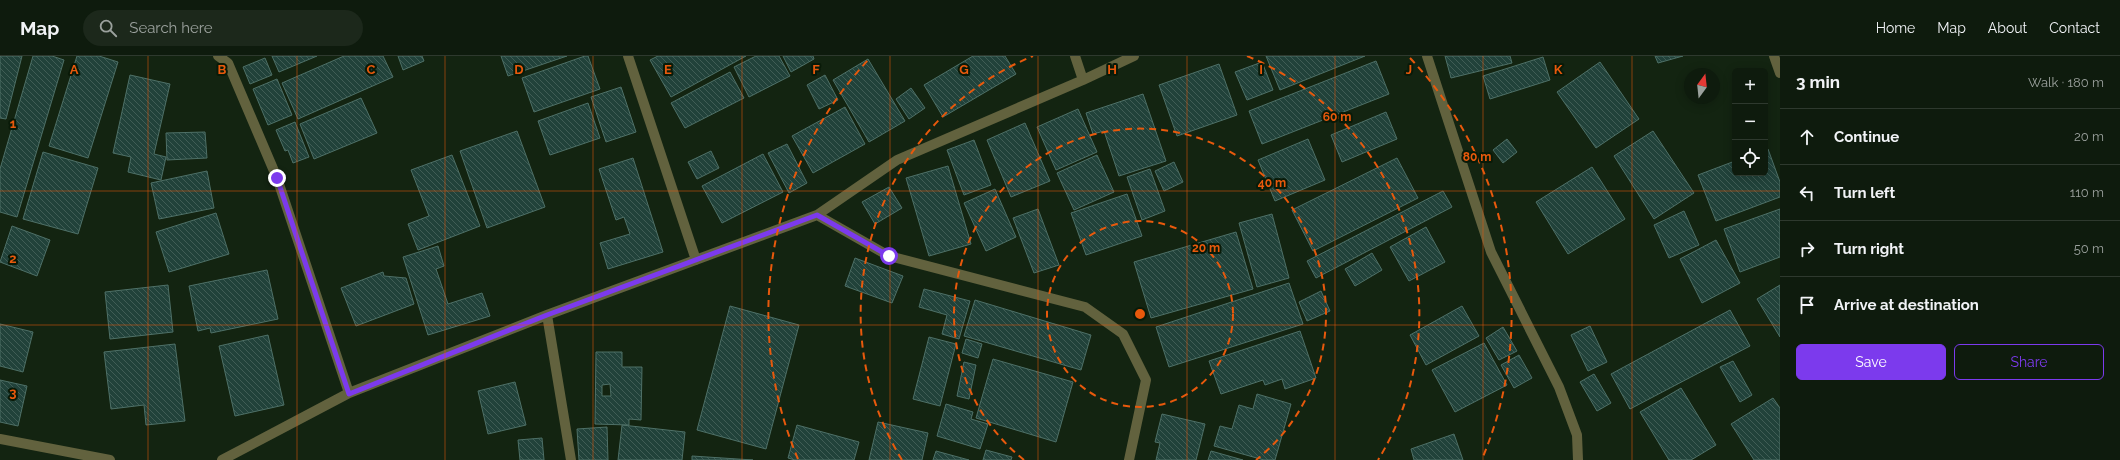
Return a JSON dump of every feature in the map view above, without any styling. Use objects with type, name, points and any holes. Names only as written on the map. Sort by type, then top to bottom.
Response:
[{"type":"street","points":[[218,56],[228,63],[277,178],[349,394]]},
{"type":"street","points":[[628,56],[696,260]]},
{"type":"street","points":[[1075,56],[1084,80]]},
{"type":"street","points":[[222,460],[349,394],[547,315],[817,215],[897,160],[1084,80],[1134,56]]},
{"type":"street","points":[[1427,56],[1491,252],[1559,386],[1577,435],[1578,460]]},
{"type":"street","points":[[1774,56],[1780,73]]},
{"type":"street","points":[[817,215],[889,256],[1084,307],[1123,334],[1146,380],[1129,460]]},
{"type":"street","points":[[547,315],[571,460]]},
{"type":"street","points":[[0,439],[110,460]]},
{"type":"building","points":[[0,56],[22,56],[6,119],[0,118]]},
{"type":"building","points":[[33,56],[52,56],[64,60],[17,217],[0,212],[0,169]]},
{"type":"building","points":[[77,56],[99,56],[118,62],[88,158],[49,146]]},
{"type":"building","points":[[272,56],[317,56],[279,72]]},
{"type":"building","points":[[344,56],[383,56],[393,77],[298,119],[282,83]]},
{"type":"building","points":[[398,56],[422,56],[424,61],[403,70]]},
{"type":"building","points":[[501,56],[567,56],[508,76]]},
{"type":"building","points":[[588,56],[600,89],[534,112],[522,78]]},
{"type":"building","points":[[658,56],[746,56],[671,97],[650,60]]},
{"type":"building","points":[[756,56],[779,56],[790,76],[749,97],[734,67]]},
{"type":"building","points":[[783,56],[813,56],[814,59],[791,72]]},
{"type":"building","points":[[973,56],[1005,56],[1016,74],[943,117],[924,85]]},
{"type":"building","points":[[1266,56],[1365,56],[1280,90]]},
{"type":"building","points":[[1445,56],[1510,56],[1512,63],[1451,78]]},
{"type":"building","points":[[1655,56],[1683,56],[1658,63]]},
{"type":"building","points":[[1543,57],[1550,80],[1490,99],[1483,76]]},
{"type":"building","points":[[265,58],[272,75],[250,84],[243,67]]},
{"type":"building","points":[[868,59],[905,121],[869,142],[833,80]]},
{"type":"building","points":[[1376,61],[1389,94],[1262,144],[1249,111]]},
{"type":"building","points":[[1262,62],[1273,90],[1247,100],[1235,72]]},
{"type":"building","points":[[1600,62],[1639,119],[1596,148],[1557,92]]},
{"type":"building","points":[[1219,64],[1237,115],[1177,136],[1159,85]]},
{"type":"building","points":[[730,72],[744,98],[685,128],[671,103]]},
{"type":"building","points":[[130,75],[170,84],[154,154],[166,157],[161,180],[128,172],[131,157],[113,153]]},
{"type":"building","points":[[825,75],[838,100],[819,109],[807,85]]},
{"type":"building","points":[[277,79],[292,115],[268,125],[253,89]]},
{"type":"building","points":[[621,87],[636,132],[606,142],[591,97]]},
{"type":"building","points":[[911,88],[925,108],[909,119],[896,99]]},
{"type":"building","points":[[1143,94],[1166,161],[1119,176],[1104,131],[1093,134],[1086,113]]},
{"type":"building","points":[[361,98],[377,133],[314,159],[300,124]]},
{"type":"building","points":[[588,103],[600,138],[550,155],[538,121]]},
{"type":"building","points":[[845,107],[865,144],[813,173],[792,136]]},
{"type":"building","points":[[1078,109],[1097,152],[1056,170],[1037,127]]},
{"type":"building","points":[[1386,112],[1397,139],[1342,162],[1331,135]]},
{"type":"building","points":[[295,122],[309,157],[293,163],[288,150],[285,151],[276,130]]},
{"type":"building","points":[[1025,123],[1050,181],[1011,197],[987,140]]},
{"type":"building","points":[[517,131],[545,207],[487,228],[460,151]]},
{"type":"building","points":[[1653,131],[1694,193],[1654,219],[1614,156]]},
{"type":"building","points":[[205,132],[207,158],[167,160],[166,133]]},
{"type":"building","points":[[1308,139],[1325,180],[1275,201],[1258,160]]},
{"type":"building","points":[[1507,139],[1517,152],[1503,163],[1493,150]]},
{"type":"building","points":[[974,140],[991,185],[964,195],[947,150]]},
{"type":"building","points":[[787,144],[807,183],[789,193],[768,153]]},
{"type":"building","points":[[1768,149],[1780,182],[1780,197],[1716,221],[1698,175],[1732,162],[1732,176],[1768,176]]},
{"type":"building","points":[[711,151],[719,168],[697,179],[688,162]]},
{"type":"building","points":[[43,152],[98,168],[78,234],[23,219]]},
{"type":"building","points":[[763,154],[783,192],[722,223],[702,186]]},
{"type":"building","points":[[452,155],[480,226],[418,250],[408,224],[429,216],[411,170]]},
{"type":"building","points":[[1097,155],[1114,192],[1074,210],[1057,173]]},
{"type":"building","points":[[633,158],[663,252],[608,269],[600,243],[630,234],[624,217],[616,220],[599,169]]},
{"type":"building","points":[[1397,158],[1418,198],[1313,251],[1292,210]]},
{"type":"building","points":[[1174,162],[1183,182],[1164,191],[1155,171]]},
{"type":"building","points":[[948,166],[971,244],[929,256],[906,178]]},
{"type":"building","points":[[1592,167],[1625,219],[1568,254],[1536,202]]},
{"type":"building","points":[[1150,169],[1165,211],[1142,220],[1127,177]]},
{"type":"building","points":[[207,171],[214,208],[159,219],[151,183]]},
{"type":"building","points":[[889,187],[902,208],[875,224],[862,202]]},
{"type":"building","points":[[995,189],[1016,237],[986,251],[964,203]]},
{"type":"building","points":[[1443,191],[1452,207],[1316,278],[1307,261]]},
{"type":"building","points":[[1127,194],[1142,236],[1086,255],[1071,213]]},
{"type":"building","points":[[1038,209],[1059,265],[1034,273],[1013,218]]},
{"type":"building","points":[[1780,209],[1780,257],[1740,272],[1724,229]]},
{"type":"building","points":[[1684,211],[1699,245],[1669,258],[1654,225]]},
{"type":"building","points":[[216,213],[229,254],[169,272],[156,232]]},
{"type":"building","points":[[1272,214],[1289,278],[1257,287],[1239,223]]},
{"type":"building","points":[[12,226],[50,240],[37,276],[0,262]]},
{"type":"building","points":[[1426,227],[1445,262],[1409,281],[1390,247]]},
{"type":"building","points":[[1236,232],[1253,289],[1151,318],[1134,262]]},
{"type":"building","points":[[1716,240],[1740,283],[1702,303],[1680,259]]},
{"type":"building","points":[[438,246],[444,266],[436,269],[448,304],[482,293],[490,316],[428,335],[403,257]]},
{"type":"building","points":[[1372,253],[1382,270],[1355,286],[1345,269]]},
{"type":"building","points":[[855,258],[903,276],[892,303],[845,286]]},
{"type":"building","points":[[267,270],[278,319],[211,333],[210,328],[198,331],[189,286]]},
{"type":"building","points":[[383,272],[384,276],[406,278],[414,304],[356,326],[341,288]]},
{"type":"building","points":[[1289,283],[1303,324],[1169,367],[1156,327]]},
{"type":"building","points":[[168,285],[173,332],[110,339],[105,292]]},
{"type":"building","points":[[1780,285],[1780,337],[1757,299]]},
{"type":"building","points":[[924,289],[970,301],[959,339],[942,334],[947,315],[919,307]]},
{"type":"building","points":[[1321,291],[1330,311],[1307,321],[1299,302]]},
{"type":"building","points":[[975,300],[1091,335],[1081,370],[964,336]]},
{"type":"building","points":[[730,306],[799,325],[766,449],[697,430]]},
{"type":"building","points":[[1462,306],[1479,336],[1426,365],[1410,335]]},
{"type":"building","points":[[1730,310],[1750,346],[1630,409],[1611,374]]},
{"type":"building","points":[[0,324],[33,332],[23,372],[0,366]]},
{"type":"building","points":[[1590,326],[1607,362],[1588,371],[1571,335]]},
{"type":"building","points":[[1503,327],[1517,351],[1499,360],[1486,338]]},
{"type":"building","points":[[1300,331],[1316,378],[1285,389],[1282,379],[1265,385],[1263,380],[1221,394],[1209,361]]},
{"type":"building","points":[[268,335],[284,405],[235,416],[219,346]]},
{"type":"building","points":[[929,337],[956,344],[940,406],[913,399]]},
{"type":"building","points":[[966,339],[982,344],[978,358],[962,353]]},
{"type":"building","points":[[1484,343],[1507,385],[1455,412],[1432,370]]},
{"type":"building","points":[[175,344],[185,421],[146,425],[144,405],[111,409],[104,352]]},
{"type":"building","points":[[596,352],[622,352],[622,367],[642,367],[641,420],[629,419],[629,425],[595,424]],"holes":[[[610,384],[611,396],[602,396],[602,385]]]},
{"type":"building","points":[[1519,355],[1532,378],[1514,388],[1501,365]]},
{"type":"building","points":[[993,359],[1073,382],[1056,442],[976,418]]},
{"type":"building","points":[[1733,361],[1752,395],[1740,402],[1720,367]]},
{"type":"building","points":[[964,362],[976,365],[969,399],[957,396]]},
{"type":"building","points":[[1594,374],[1611,403],[1597,411],[1580,382]]},
{"type":"building","points":[[0,380],[27,386],[18,426],[0,422]]},
{"type":"building","points":[[515,382],[526,425],[488,434],[478,391]]},
{"type":"building","points":[[1681,388],[1716,445],[1691,460],[1669,460],[1640,412]]},
{"type":"building","points":[[1257,394],[1291,404],[1275,460],[1264,460],[1214,446],[1220,426],[1232,429],[1239,405],[1253,409]]},
{"type":"building","points":[[1773,398],[1780,408],[1780,460],[1754,460],[1731,424]]},
{"type":"building","points":[[946,404],[973,412],[971,419],[988,424],[980,449],[937,436]]},
{"type":"building","points":[[1162,414],[1205,424],[1196,460],[1156,460],[1160,443],[1155,442]]},
{"type":"building","points":[[878,422],[928,433],[922,460],[869,460]]},
{"type":"building","points":[[622,425],[685,432],[682,460],[618,460]]},
{"type":"building","points":[[797,425],[859,442],[854,460],[795,460],[788,458]]},
{"type":"building","points":[[607,427],[608,460],[579,460],[577,429]]},
{"type":"building","points":[[1454,434],[1463,460],[1414,460],[1411,449]]},
{"type":"building","points":[[542,438],[544,460],[520,460],[518,440]]},
{"type":"building","points":[[986,450],[1012,457],[1011,460],[983,460]]},
{"type":"building","points":[[936,451],[969,460],[933,460]]},
{"type":"building","points":[[1211,451],[1243,460],[1208,460]]},
{"type":"building","points":[[692,456],[753,460],[692,460]]},
{"type":"route","points":[[277,178],[349,394],[547,315],[817,215],[889,256]]}]
